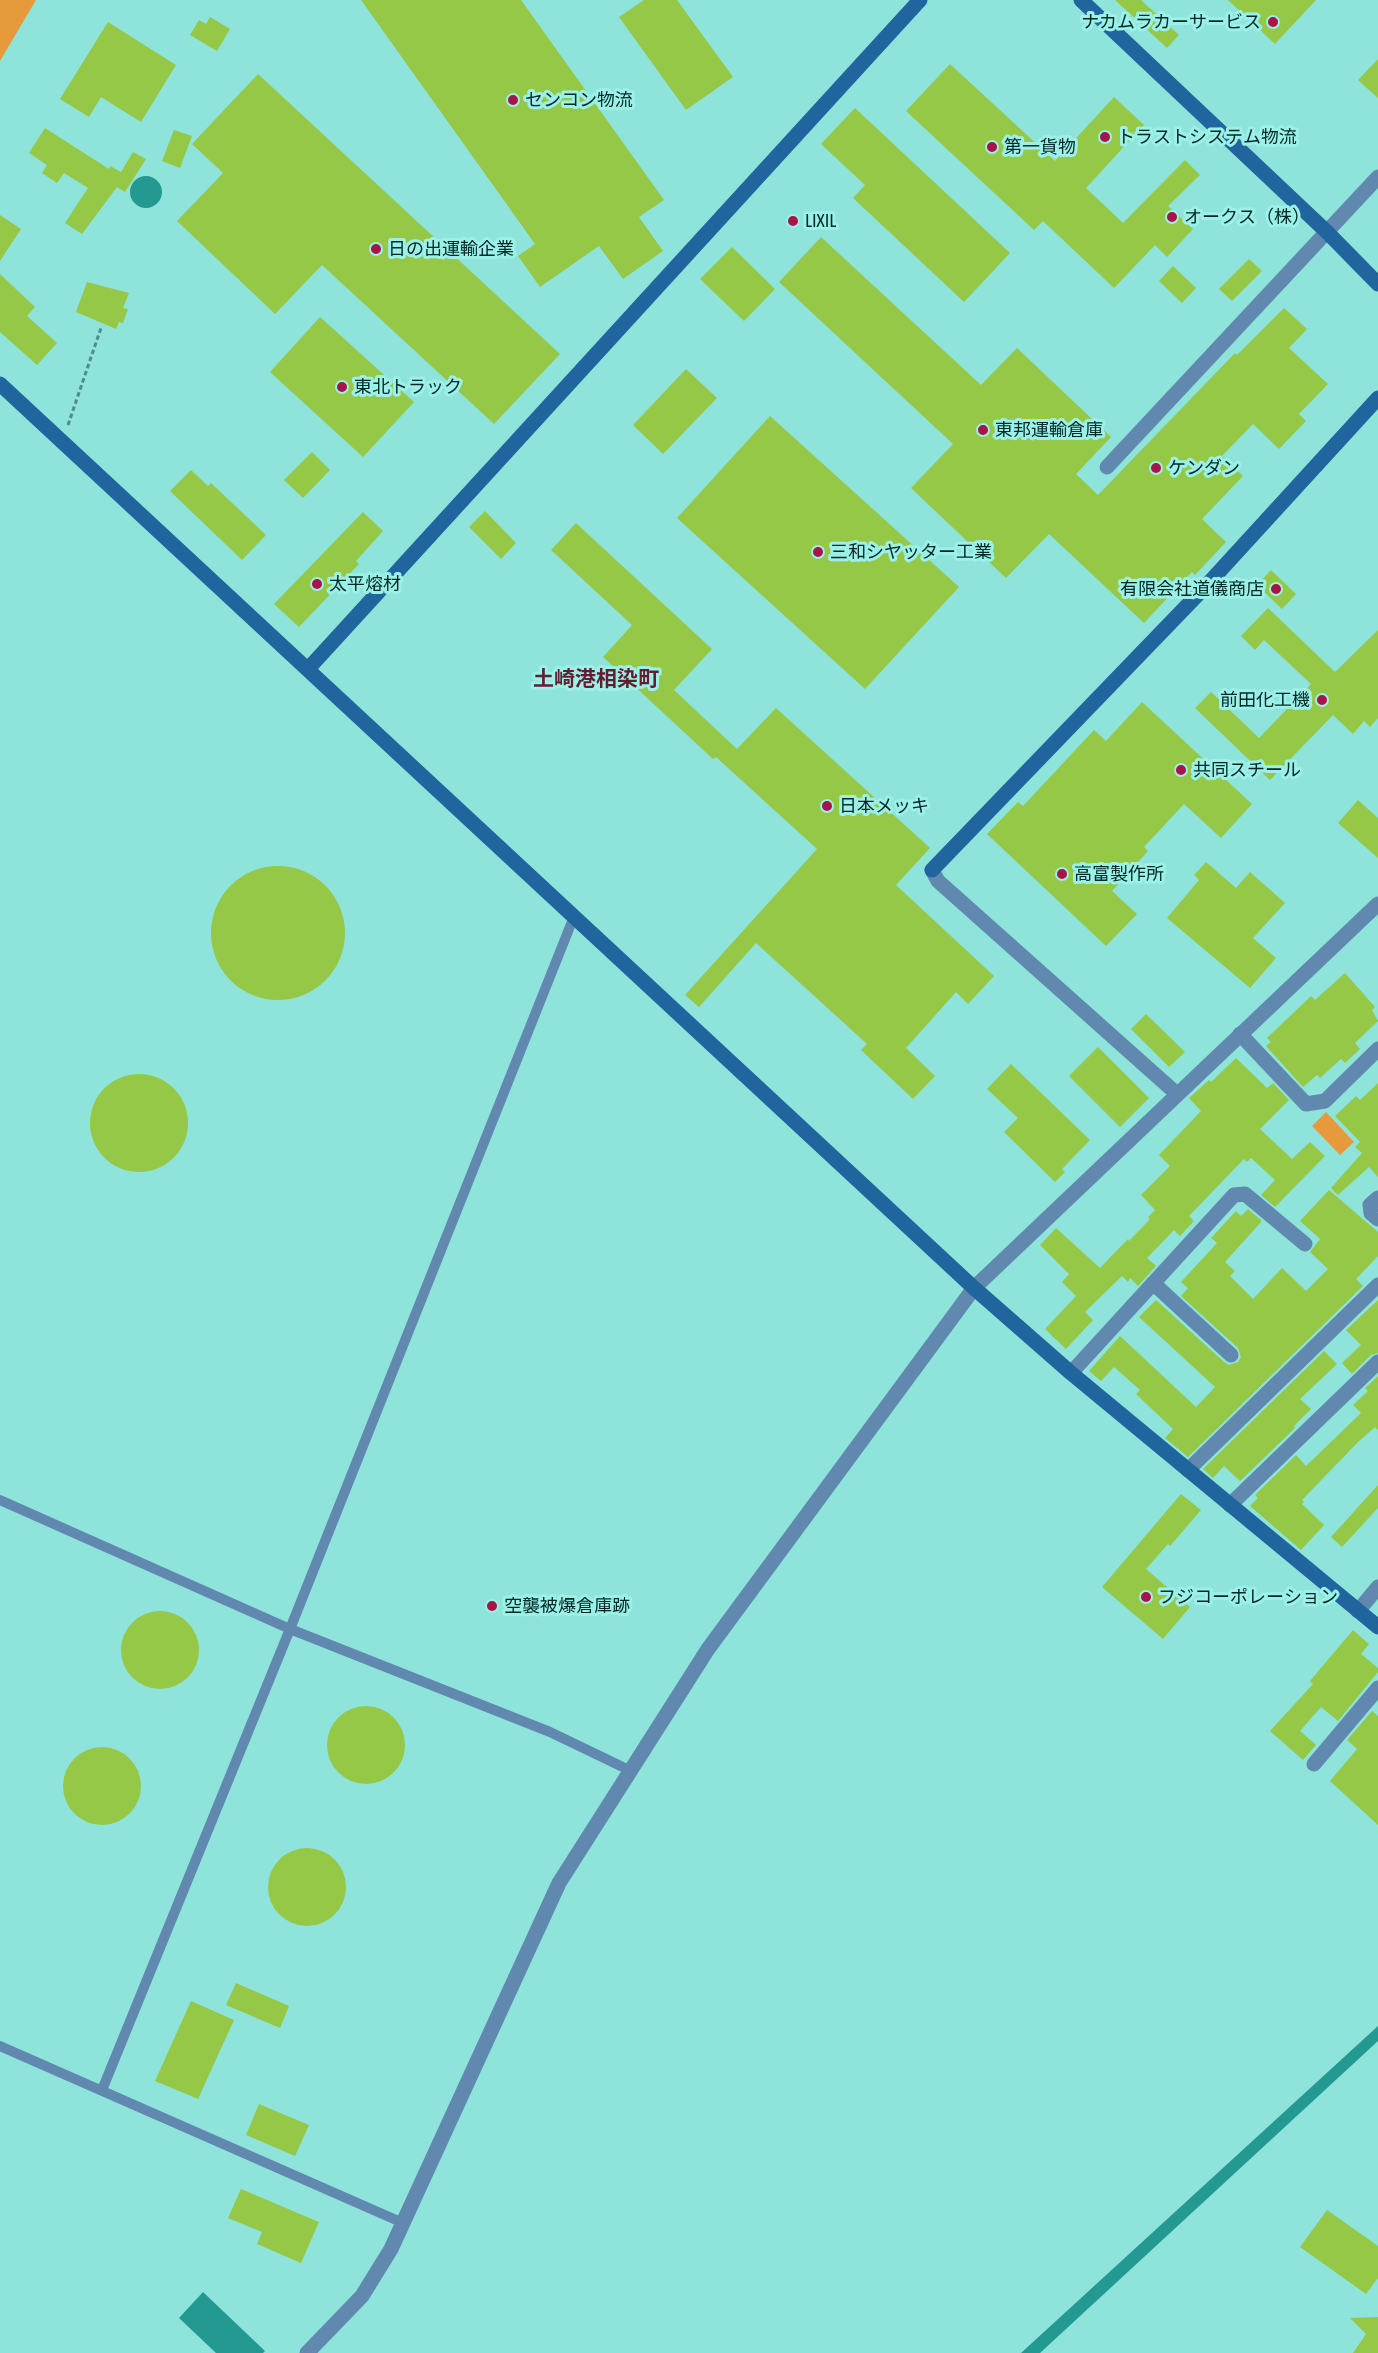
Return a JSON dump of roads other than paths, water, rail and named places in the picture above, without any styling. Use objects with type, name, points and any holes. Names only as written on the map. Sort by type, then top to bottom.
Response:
[{"type":"street","points":[[308,669],[920,0]]},
{"type":"street","points":[[1081,0],[1328,233],[1378,284]]},
{"type":"street","points":[[1107,467],[1378,177]]},
{"type":"street","points":[[0,384],[308,669],[573,919],[974,1288],[1071,1373],[1378,1627]]},
{"type":"street","points":[[1177,1094],[938,881],[932,870],[1206,586],[1378,398]]},
{"type":"street","points":[[307,2353],[362,2296],[403,2223],[559,1883],[629,1770],[708,1649],[974,1288],[1240,1034],[1376,911]]},
{"type":"street","points":[[1240,1034],[1306,1104],[1325,1101],[1378,1049]]},
{"type":"street","points":[[1071,1373],[1234,1195],[1245,1194],[1305,1244]]},
{"type":"street","points":[[1378,1198],[1371,1205],[1371,1213],[1378,1219]]},
{"type":"street","points":[[1153,1282],[1231,1355]]},
{"type":"street","points":[[1188,1470],[1378,1285]]},
{"type":"street","points":[[1230,1505],[1378,1362]]},
{"type":"street","points":[[1358,1611],[1378,1587]]},
{"type":"street","points":[[1314,1764],[1378,1688]]},
{"type":"lane","points":[[102,2090],[290,1629],[573,919]]},
{"type":"lane","points":[[0,1500],[290,1629],[550,1732],[629,1770]]},
{"type":"lane","points":[[0,2046],[403,2223]]},
{"type":"water","points":[[146,176],[157,181],[162,192],[157,203],[146,208],[135,203],[130,192],[135,181]]},
{"type":"water","points":[[1378,2026],[1378,2041],[1040,2353],[1021,2353]]},
{"type":"water","points":[[203,2292],[265,2351],[263,2353],[216,2353],[179,2318]]},
{"type":"place","name":"ナカムラカーサービス","points":[[1273,22]]},
{"type":"place","name":"センコン物流","points":[[513,100]]},
{"type":"place","name":"トラストシステム物流","points":[[1105,137]]},
{"type":"place","name":"第一貨物","points":[[992,147]]},
{"type":"place","name":"オークス（株）","points":[[1172,217]]},
{"type":"place","name":"LIXIL","points":[[793,221]]},
{"type":"place","name":"日の出運輸企業","points":[[376,249]]},
{"type":"place","name":"東北トラック","points":[[342,387]]},
{"type":"place","name":"東邦運輸倉庫","points":[[983,430]]},
{"type":"place","name":"ケンダン","points":[[1156,468]]},
{"type":"place","name":"三和シヤッター工業","points":[[818,552]]},
{"type":"place","name":"太平熔材","points":[[317,584]]},
{"type":"place","name":"有限会社道儀商店","points":[[1276,589]]},
{"type":"place","name":"前田化工機","points":[[1322,700]]},
{"type":"place","name":"共同スチール","points":[[1181,770]]},
{"type":"place","name":"日本メッキ","points":[[827,806]]},
{"type":"place","name":"高富製作所","points":[[1062,874]]},
{"type":"place","name":"フジコーポレーション","points":[[1146,1597]]},
{"type":"place","name":"空襲被爆倉庫跡","points":[[492,1606]]},
{"type":"district","name":"土崎港相染町","points":[[596,679]]}]
